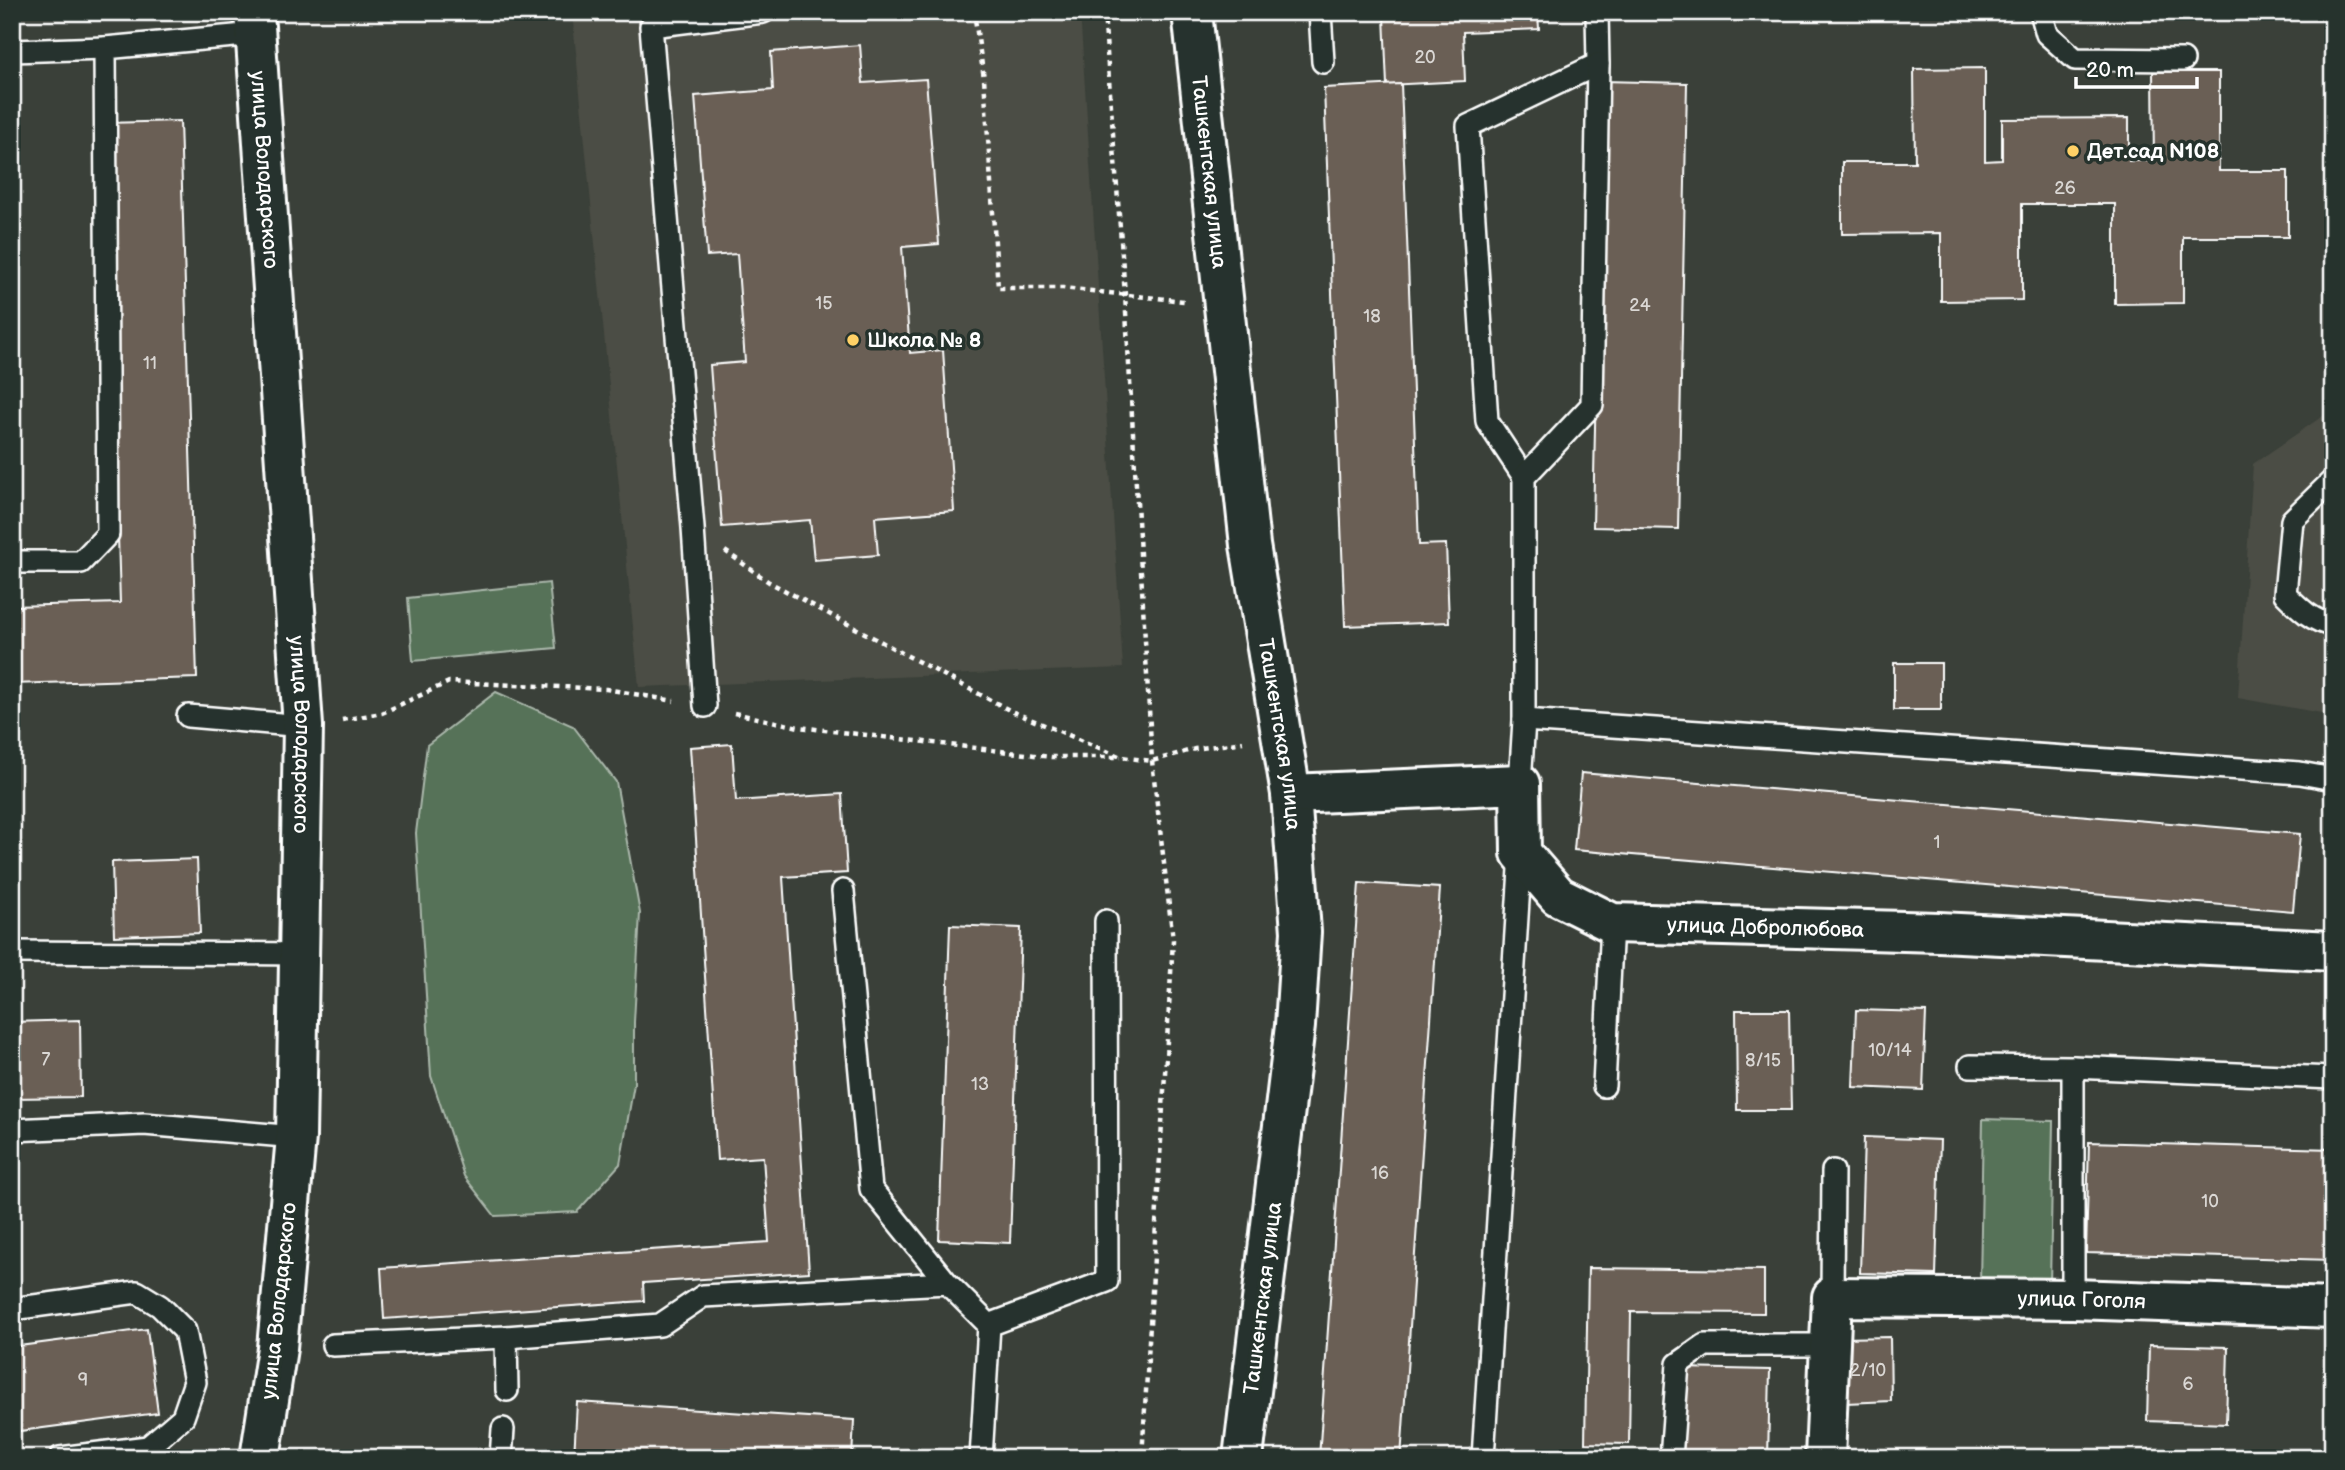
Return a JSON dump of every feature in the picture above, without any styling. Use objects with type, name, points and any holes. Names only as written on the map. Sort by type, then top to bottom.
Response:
[{"type":"street","name":"Ташкентская улица","points":[[1192,12],[1250,545],[1291,794],[1301,932],[1295,1026],[1243,1458]]},
{"type":"street","name":"улица Володарского","points":[[255,23],[303,726],[296,1137],[276,1348],[260,1458]]},
{"type":"street","points":[[1291,794],[1520,784],[1521,853]]},
{"type":"street","name":"улица Добролюбова","points":[[1521,853],[1558,895],[1612,923],[1940,932],[2333,951]]},
{"type":"street","points":[[1825,1458],[1832,1297]]},
{"type":"street","name":"улица Гоголя","points":[[1832,1297],[2073,1298],[2333,1308]]},
{"type":"lane","points":[[705,706],[693,528],[651,26],[763,12]]},
{"type":"lane","points":[[1320,12],[1323,62]]},
{"type":"lane","points":[[1524,478],[1592,405],[1597,12]]},
{"type":"lane","points":[[2041,12],[2048,34],[2075,59],[2183,60]]},
{"type":"lane","points":[[12,51],[105,48],[255,23]]},
{"type":"lane","points":[[12,562],[81,562],[108,534],[105,48]]},
{"type":"lane","points":[[1520,784],[1524,720],[1524,478],[1486,421],[1468,126],[1598,64]]},
{"type":"lane","points":[[2333,480],[2292,520],[2286,594],[2303,611],[2324,624],[2333,625]]},
{"type":"lane","points":[[188,716],[303,726]]},
{"type":"lane","points":[[1524,720],[2287,772],[2333,779]]},
{"type":"lane","points":[[1483,1458],[1521,853]]},
{"type":"lane","points":[[843,891],[871,1189],[947,1283],[989,1325],[981,1458]]},
{"type":"lane","points":[[989,1325],[1107,1281],[1106,921]]},
{"type":"lane","points":[[1604,1086],[1612,923]]},
{"type":"lane","points":[[12,952],[300,954]]},
{"type":"lane","points":[[1970,1066],[2073,1067],[2333,1078]]},
{"type":"lane","points":[[2073,1067],[2073,1298]]},
{"type":"lane","points":[[12,1130],[144,1124],[296,1137]]},
{"type":"lane","points":[[1832,1297],[1833,1171]]},
{"type":"lane","points":[[333,1345],[506,1337],[660,1325],[703,1296],[947,1283]]},
{"type":"lane","points":[[12,1309],[137,1292],[160,1306],[185,1331],[195,1382],[184,1417],[150,1453],[60,1458]]},
{"type":"lane","points":[[506,1337],[507,1390]]},
{"type":"lane","points":[[1671,1458],[1678,1364],[1696,1351],[1705,1345],[1829,1345]]},
{"type":"lane","points":[[501,1458],[503,1429]]},
{"type":"path","points":[[927,12],[975,19],[984,78],[999,288],[1063,288],[1223,305]]},
{"type":"path","points":[[1104,12],[1125,295],[1152,761],[1173,940],[1142,1458]]},
{"type":"path","points":[[693,528],[769,582],[1010,711],[1121,757]]},
{"type":"path","points":[[303,726],[382,713],[449,682],[606,688],[799,727],[1051,758],[1121,757],[1152,761],[1195,749],[1282,736]]},
{"type":"shaded area","name":"Школа № 8","points":[[572,12],[1080,12],[1123,668],[639,687]]},
{"type":"shaded area","points":[[2333,409],[2333,715],[2238,698],[2253,464]]},
{"type":"green space","points":[[549,583],[556,648],[413,661],[408,598]]},
{"type":"green space","points":[[496,692],[573,726],[616,782],[640,913],[634,1022],[634,1084],[620,1164],[577,1212],[495,1216],[464,1176],[431,1076],[416,833],[427,745]]},
{"type":"green space","points":[[1983,1119],[2053,1121],[2050,1286],[1980,1284]]},
{"type":"building","points":[[1368,12],[1538,12],[1539,29],[1463,32],[1465,81],[1387,85],[1384,16],[1368,16]]},
{"type":"building","points":[[860,45],[863,83],[926,79],[939,244],[902,247],[910,353],[943,350],[954,511],[875,517],[878,555],[814,560],[810,520],[722,527],[710,365],[745,362],[737,254],[707,256],[695,96],[773,90],[771,52]]},
{"type":"building","points":[[1985,68],[1985,161],[2002,160],[2002,119],[2129,118],[2129,161],[2154,161],[2153,72],[2219,72],[2219,171],[2288,171],[2288,237],[2183,237],[2183,303],[2115,304],[2115,204],[2022,204],[2022,300],[1941,301],[1941,233],[1842,234],[1842,162],[1915,162],[1914,69]]},
{"type":"building","points":[[1602,81],[1687,83],[1678,529],[1593,527]]},
{"type":"building","points":[[1401,84],[1419,545],[1446,544],[1449,622],[1345,626],[1324,88]]},
{"type":"building","points":[[180,121],[197,678],[12,684],[12,606],[120,603],[106,123]]},
{"type":"building","points":[[1894,663],[1941,663],[1941,710],[1894,710]]},
{"type":"building","points":[[732,744],[736,801],[842,794],[847,873],[783,877],[809,1272],[643,1283],[644,1301],[384,1319],[381,1268],[769,1242],[763,1157],[717,1160],[690,747]]},
{"type":"building","points":[[1581,773],[2300,834],[2293,911],[1574,850]]},
{"type":"building","points":[[197,859],[200,933],[114,936],[112,862]]},
{"type":"building","points":[[1359,883],[1440,888],[1401,1458],[1319,1458]]},
{"type":"building","points":[[950,925],[1021,928],[1010,1243],[939,1240]]},
{"type":"building","points":[[1736,1010],[1789,1010],[1791,1110],[1737,1110]]},
{"type":"building","points":[[1856,1010],[1926,1012],[1923,1090],[1853,1087]]},
{"type":"building","points":[[80,1020],[81,1097],[12,1098],[12,1022]]},
{"type":"building","points":[[1864,1137],[1940,1140],[1936,1275],[1860,1273]]},
{"type":"building","points":[[2089,1142],[2333,1149],[2333,1260],[2086,1253]]},
{"type":"building","points":[[1588,1268],[1764,1270],[1764,1313],[1631,1312],[1629,1444],[1585,1443]]},
{"type":"building","points":[[147,1329],[158,1413],[12,1432],[12,1347]]},
{"type":"building","points":[[1890,1337],[1891,1401],[1846,1403],[1844,1338]]},
{"type":"building","points":[[2149,1345],[2228,1347],[2226,1424],[2147,1421]]},
{"type":"building","points":[[1680,1368],[1770,1370],[1768,1458],[1678,1458]]},
{"type":"building","points":[[577,1402],[854,1420],[852,1458],[574,1458]]},
{"type":"place","name":"Дет.сад N108","points":[[2073,151]]},
{"type":"place","name":"Школа № 8","points":[[853,340]]}]
